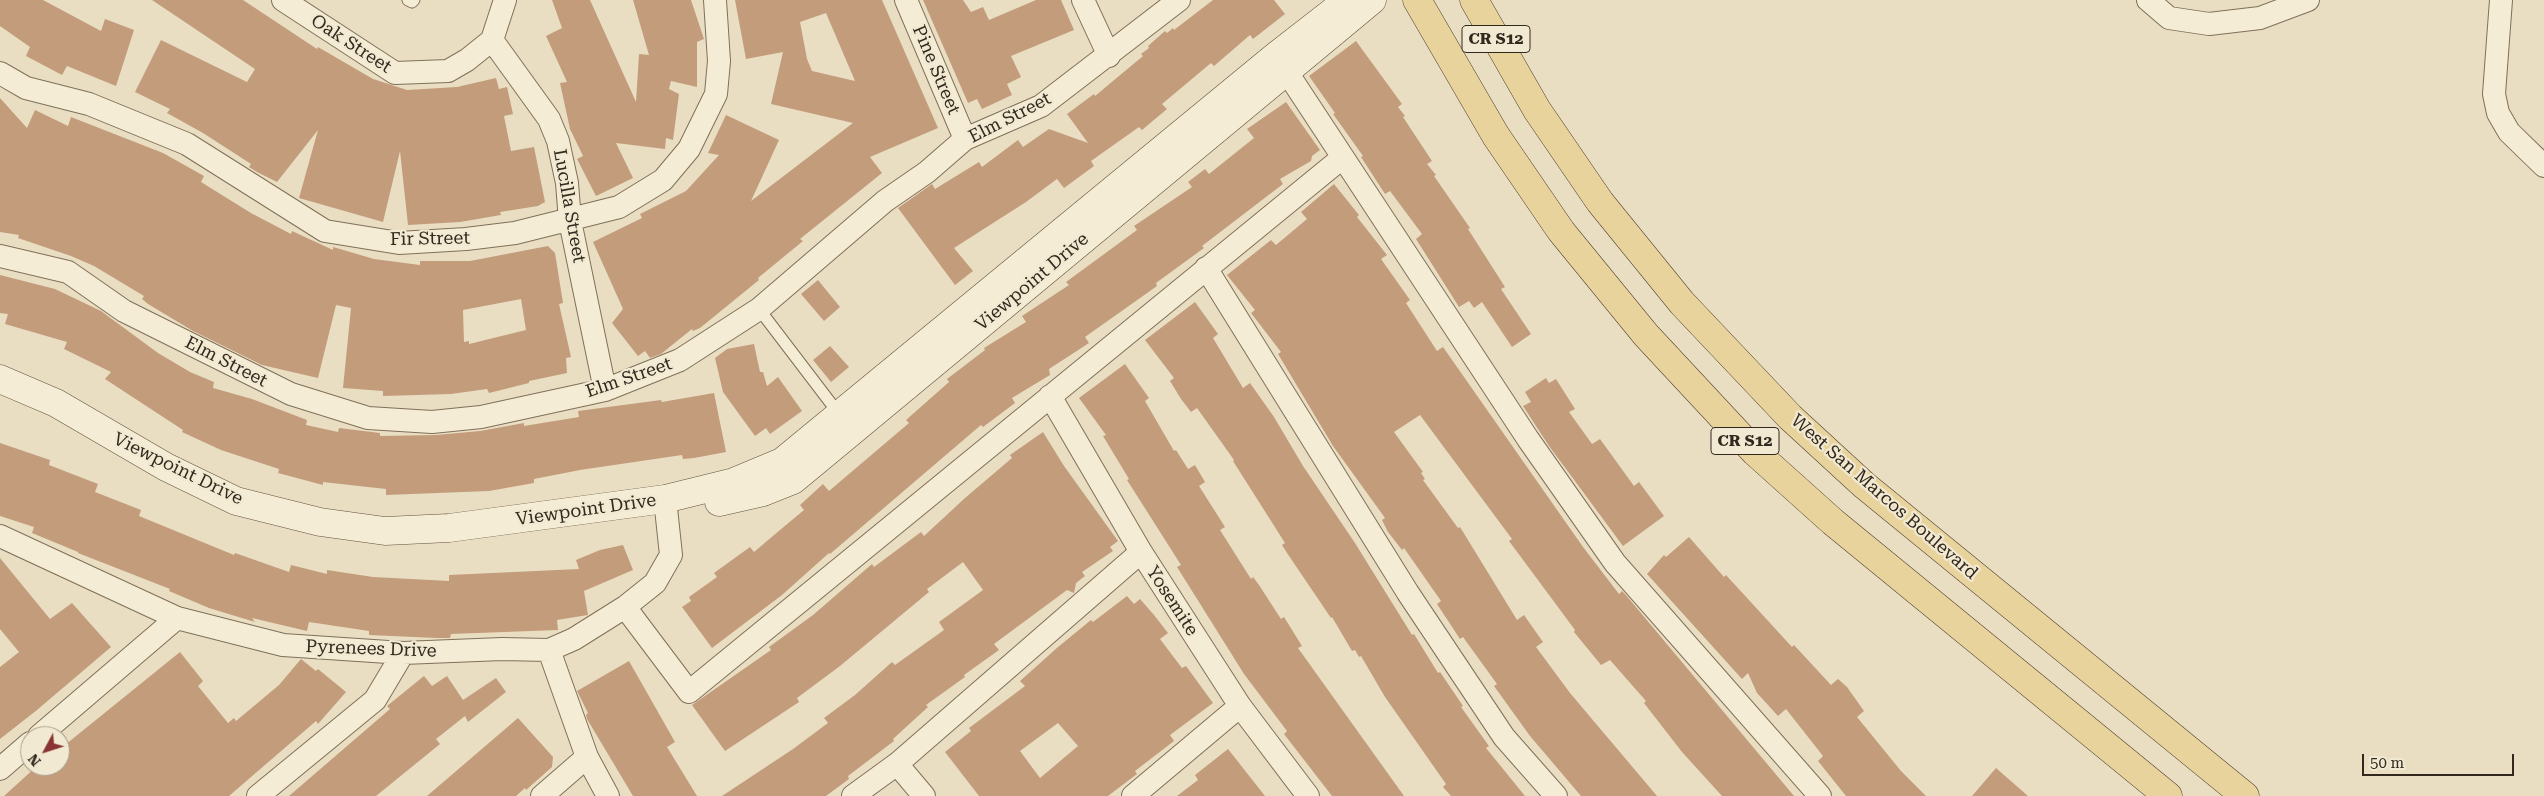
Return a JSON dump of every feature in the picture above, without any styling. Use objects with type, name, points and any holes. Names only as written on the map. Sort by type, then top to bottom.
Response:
[{"type":"main road","name":"CR S12","points":[[1417,0],[1496,136],[1561,231],[1646,335],[1749,445],[1833,522],[2168,796]]},
{"type":"main road","name":"West San Marcos Boulevard","points":[[1474,0],[1537,110],[1600,202],[1682,303],[1790,417],[1864,485],[2245,796]]},
{"type":"street","name":"Oak Street","points":[[283,0],[395,74],[448,70],[467,60],[492,40]]},
{"type":"street","points":[[492,40],[505,0]]},
{"type":"street","name":"Fir Street","points":[[0,73],[26,88],[89,104],[187,144],[326,231],[399,243],[466,240],[515,233],[619,208],[663,180],[689,149],[716,94],[719,61],[714,0]]},
{"type":"street","name":"Pine Street","points":[[906,0],[965,140]]},
{"type":"street","points":[[1083,0],[1109,56]]},
{"type":"street","name":"Elm Street","points":[[0,256],[68,272],[124,311],[291,394],[368,418],[432,422],[481,417],[605,390],[680,360],[759,309],[885,201],[927,172],[965,140],[1041,106],[1109,56],[1179,0]]},
{"type":"street","name":"Viewpoint Drive","points":[[665,499],[708,504],[763,492],[793,480],[1282,64],[1348,0]]},
{"type":"street","name":"Viewpoint Drive","points":[[0,379],[56,403],[166,467],[236,501],[320,522],[385,531],[449,528],[665,499],[734,482],[782,462],[839,414],[1282,64],[1372,0]]},
{"type":"street","points":[[2148,0],[2170,18],[2209,24],[2260,18],[2308,0]]},
{"type":"street","points":[[2501,0],[2494,86],[2498,113],[2509,132],[2544,166]]},
{"type":"street","name":"Lucilla Street","points":[[492,40],[549,119],[558,141],[567,183],[570,221],[605,390]]},
{"type":"street","points":[[1282,64],[1528,439],[1615,563],[1820,796]]},
{"type":"street","points":[[625,608],[689,692],[1342,158]]},
{"type":"street","points":[[1206,268],[1413,601],[1504,737],[1556,796]]},
{"type":"street","name":"Yosemite","points":[[1050,396],[1141,552],[1240,706],[1308,796]]},
{"type":"street","name":"Pyrenees Drive","points":[[1,537],[177,618],[283,645],[403,653],[502,649],[548,650],[574,639],[625,608],[655,583],[671,555],[665,499]]},
{"type":"street","points":[[853,796],[897,764],[1141,552]]},
{"type":"street","points":[[50,726],[177,618]]},
{"type":"street","points":[[548,650],[587,757],[608,796]]},
{"type":"street","points":[[258,796],[375,700],[403,653]]},
{"type":"street","points":[[1133,796],[1240,706]]},
{"type":"street","points":[[0,769],[20,752]]},
{"type":"street","points":[[542,796],[587,757]]},
{"type":"street","points":[[897,764],[924,796]]},
{"type":"lane","points":[[408,0],[412,2],[414,0]]},
{"type":"lane","points":[[759,309],[839,414]]},
{"type":"building","points":[[0,0],[43,0],[101,31],[105,19],[134,30],[116,86],[67,66],[62,75],[26,56],[30,47],[0,26]]},
{"type":"building","points":[[152,0],[243,0],[317,49],[318,47],[373,79],[407,90],[457,87],[496,78],[499,89],[507,87],[513,114],[504,116],[511,151],[534,147],[545,202],[538,206],[500,212],[501,215],[460,222],[408,225],[400,151],[383,222],[299,198],[318,130],[277,182],[249,167],[251,164],[203,133],[167,113],[170,109],[135,92],[161,40],[247,82],[255,69]]},
{"type":"building","points":[[552,0],[590,0],[636,102],[639,54],[649,55],[633,0],[691,0],[704,39],[697,42],[697,87],[671,81],[669,89],[679,94],[673,140],[666,138],[665,149],[616,143],[633,178],[596,196],[577,159],[583,156],[570,129],[560,83],[567,82],[546,36],[562,28]]},
{"type":"building","points":[[735,0],[882,0],[938,128],[870,157],[882,173],[800,239],[803,241],[758,278],[759,280],[700,328],[693,331],[692,329],[661,354],[650,358],[645,351],[638,356],[612,323],[623,309],[593,242],[642,218],[640,214],[686,191],[719,155],[708,153],[726,115],[779,140],[751,201],[853,123],[771,104],[783,52],[746,59]],"holes":[[[826,13],[855,81],[812,71],[807,59],[800,22]]]},
{"type":"building","points":[[923,0],[963,0],[971,12],[983,7],[989,20],[1036,0],[1061,0],[1074,30],[1011,56],[1021,77],[1007,84],[1012,95],[982,109],[977,99],[968,103]]},
{"type":"building","points":[[1213,0],[1274,0],[1285,14],[1253,39],[1250,35],[1214,66],[1211,63],[1162,104],[1167,109],[1142,130],[1139,127],[1091,161],[1094,166],[1064,188],[1057,179],[1026,202],[954,248],[973,271],[955,285],[898,208],[932,184],[935,189],[979,162],[982,167],[1018,140],[1023,147],[1049,129],[1088,143],[1067,114],[1094,94],[1095,96],[1143,56],[1141,54],[1149,48],[1148,46],[1165,31],[1167,33],[1173,28],[1174,30]]},
{"type":"building","points":[[1356,41],[1402,104],[1398,107],[1405,116],[1403,117],[1432,161],[1427,164],[1470,228],[1468,229],[1505,287],[1501,289],[1531,334],[1512,347],[1482,302],[1474,308],[1469,301],[1459,307],[1416,239],[1422,234],[1390,191],[1385,194],[1361,157],[1363,156],[1309,76]]},
{"type":"building","points":[[0,98],[27,128],[35,110],[68,126],[71,117],[163,153],[204,176],[201,182],[251,213],[291,234],[292,231],[333,250],[333,247],[374,259],[420,265],[420,261],[470,261],[548,246],[555,253],[563,303],[559,304],[571,357],[566,358],[567,373],[529,381],[529,383],[489,393],[487,389],[451,394],[383,396],[383,391],[343,388],[351,308],[336,305],[318,378],[262,365],[193,331],[148,304],[142,299],[144,296],[94,266],[18,238],[19,235],[0,232]],"holes":[[[521,299],[526,330],[469,344],[469,341],[464,342],[463,310]]]},
{"type":"building","points":[[1286,102],[1320,150],[1312,156],[1311,161],[1280,179],[1283,184],[1202,246],[1204,248],[1156,283],[1157,286],[1085,337],[1089,343],[1049,369],[1050,375],[1012,398],[1015,403],[983,427],[981,425],[782,595],[712,648],[682,607],[691,601],[689,597],[717,577],[714,573],[750,547],[754,552],[804,510],[800,505],[823,484],[829,491],[909,423],[906,420],[949,382],[947,379],[985,350],[984,348],[1026,322],[1022,316],[1069,285],[1066,282],[1137,230],[1134,226],[1192,187],[1188,182],[1205,169],[1209,174],[1254,138],[1247,129]]},
{"type":"building","points":[[1334,184],[1387,255],[1381,259],[1410,300],[1406,303],[1437,351],[1443,347],[1583,547],[1619,594],[1622,591],[1625,594],[1794,796],[1722,796],[1682,752],[1644,703],[1646,701],[1610,660],[1601,665],[1574,632],[1575,630],[1509,541],[1512,539],[1420,415],[1394,432],[1423,472],[1421,473],[1425,479],[1423,480],[1458,528],[1460,527],[1517,620],[1524,615],[1543,642],[1536,647],[1570,693],[1657,796],[1581,796],[1530,736],[1494,686],[1497,684],[1463,637],[1460,639],[1437,604],[1441,601],[1404,548],[1402,550],[1388,532],[1382,520],[1385,518],[1333,446],[1278,354],[1281,352],[1251,313],[1255,310],[1227,275],[1271,240],[1276,245],[1307,219],[1301,212]]},
{"type":"building","points":[[0,275],[55,289],[101,311],[158,353],[190,372],[214,382],[213,388],[252,399],[307,420],[306,425],[338,432],[339,428],[380,433],[380,436],[436,435],[480,431],[524,423],[524,426],[579,417],[578,411],[661,400],[662,402],[714,393],[726,452],[683,459],[682,455],[580,470],[534,479],[534,483],[489,491],[386,495],[386,489],[323,482],[323,485],[278,473],[279,469],[221,450],[182,432],[183,430],[105,379],[111,372],[64,349],[67,342],[5,324],[8,314],[0,313]]},
{"type":"building","points":[[818,280],[840,307],[824,321],[801,294]]},
{"type":"building","points":[[1195,302],[1218,334],[1213,338],[1243,388],[1250,383],[1274,417],[1303,466],[1355,543],[1412,635],[1414,634],[1438,673],[1440,672],[1463,706],[1461,707],[1489,746],[1486,748],[1525,796],[1451,796],[1443,787],[1446,784],[1385,697],[1361,656],[1359,657],[1355,650],[1352,651],[1332,617],[1287,553],[1282,545],[1285,543],[1234,460],[1197,408],[1191,412],[1181,399],[1170,381],[1174,378],[1145,340]]},
{"type":"building","points":[[754,344],[760,372],[763,372],[767,386],[778,377],[802,411],[770,434],[766,428],[755,436],[723,392],[715,358],[727,349]]},
{"type":"building","points":[[830,346],[849,367],[831,382],[813,360]]},
{"type":"building","points":[[1125,364],[1149,398],[1145,401],[1174,451],[1176,450],[1188,469],[1195,465],[1205,482],[1199,486],[1225,527],[1220,530],[1251,579],[1253,577],[1281,619],[1284,617],[1302,646],[1298,648],[1404,796],[1332,796],[1284,734],[1287,731],[1244,674],[1177,567],[1181,565],[1127,480],[1129,479],[1103,436],[1106,435],[1079,398]]},
{"type":"building","points":[[1546,378],[1549,383],[1556,379],[1575,409],[1569,412],[1592,444],[1600,439],[1634,486],[1639,482],[1664,516],[1623,546],[1549,446],[1523,406],[1531,402],[1525,392]]},
{"type":"building","points":[[1043,432],[1064,466],[1118,541],[1110,547],[1113,551],[1082,572],[1085,576],[1076,583],[1074,593],[1067,590],[994,644],[999,650],[926,705],[928,707],[893,739],[894,741],[848,776],[849,779],[826,796],[722,796],[793,749],[828,723],[824,718],[855,695],[892,662],[895,665],[944,630],[939,622],[983,590],[963,562],[927,589],[929,592],[840,666],[797,698],[799,702],[725,751],[692,705],[771,650],[769,647],[813,615],[872,564],[874,567],[921,532],[924,536],[1012,458],[1010,455]]},
{"type":"building","points":[[0,443],[50,460],[49,465],[98,484],[95,492],[141,510],[139,516],[234,555],[235,553],[289,572],[291,565],[327,574],[327,570],[373,577],[449,581],[449,575],[579,569],[576,560],[600,550],[623,545],[633,570],[584,591],[588,615],[557,620],[558,630],[451,634],[450,638],[437,638],[369,635],[369,631],[309,622],[307,631],[252,618],[255,622],[209,608],[169,591],[170,589],[32,533],[34,527],[0,516]]},
{"type":"building","points":[[1689,537],[1724,577],[1726,575],[1792,647],[1794,645],[1831,685],[1838,679],[1847,687],[1864,711],[1857,717],[1901,771],[1926,796],[1846,796],[1818,761],[1823,756],[1786,709],[1778,716],[1757,693],[1748,673],[1742,679],[1647,574],[1664,555],[1666,557]]},
{"type":"building","points":[[0,558],[50,619],[72,603],[111,647],[0,739],[0,667],[19,652],[0,629]]},
{"type":"building","points":[[1127,596],[1134,604],[1140,599],[1168,633],[1160,639],[1182,668],[1186,666],[1213,703],[1170,735],[1174,741],[1135,771],[1137,774],[1108,796],[979,796],[945,752],[971,731],[969,728],[1025,686],[1020,681],[1058,647],[1091,620],[1093,622]],"holes":[[[1058,723],[1078,746],[1040,778],[1020,751]]]},
{"type":"building","points":[[180,652],[203,681],[198,686],[228,723],[234,718],[236,721],[279,685],[301,659],[316,671],[318,669],[346,692],[318,724],[316,721],[229,796],[4,796],[26,776],[70,776],[70,741]]},
{"type":"building","points":[[629,661],[675,742],[667,747],[697,796],[633,796],[587,719],[586,715],[588,713],[577,691]]},
{"type":"building","points":[[424,676],[432,686],[447,676],[463,700],[496,678],[506,692],[468,722],[465,716],[436,739],[440,744],[376,796],[289,796],[390,709],[387,706]]},
{"type":"building","points":[[518,718],[553,757],[552,767],[526,790],[525,788],[516,796],[427,796]]},
{"type":"building","points":[[1228,749],[1265,796],[1177,796],[1198,780],[1195,775]]},
{"type":"building","points":[[1996,768],[2028,796],[1972,796]]}]
